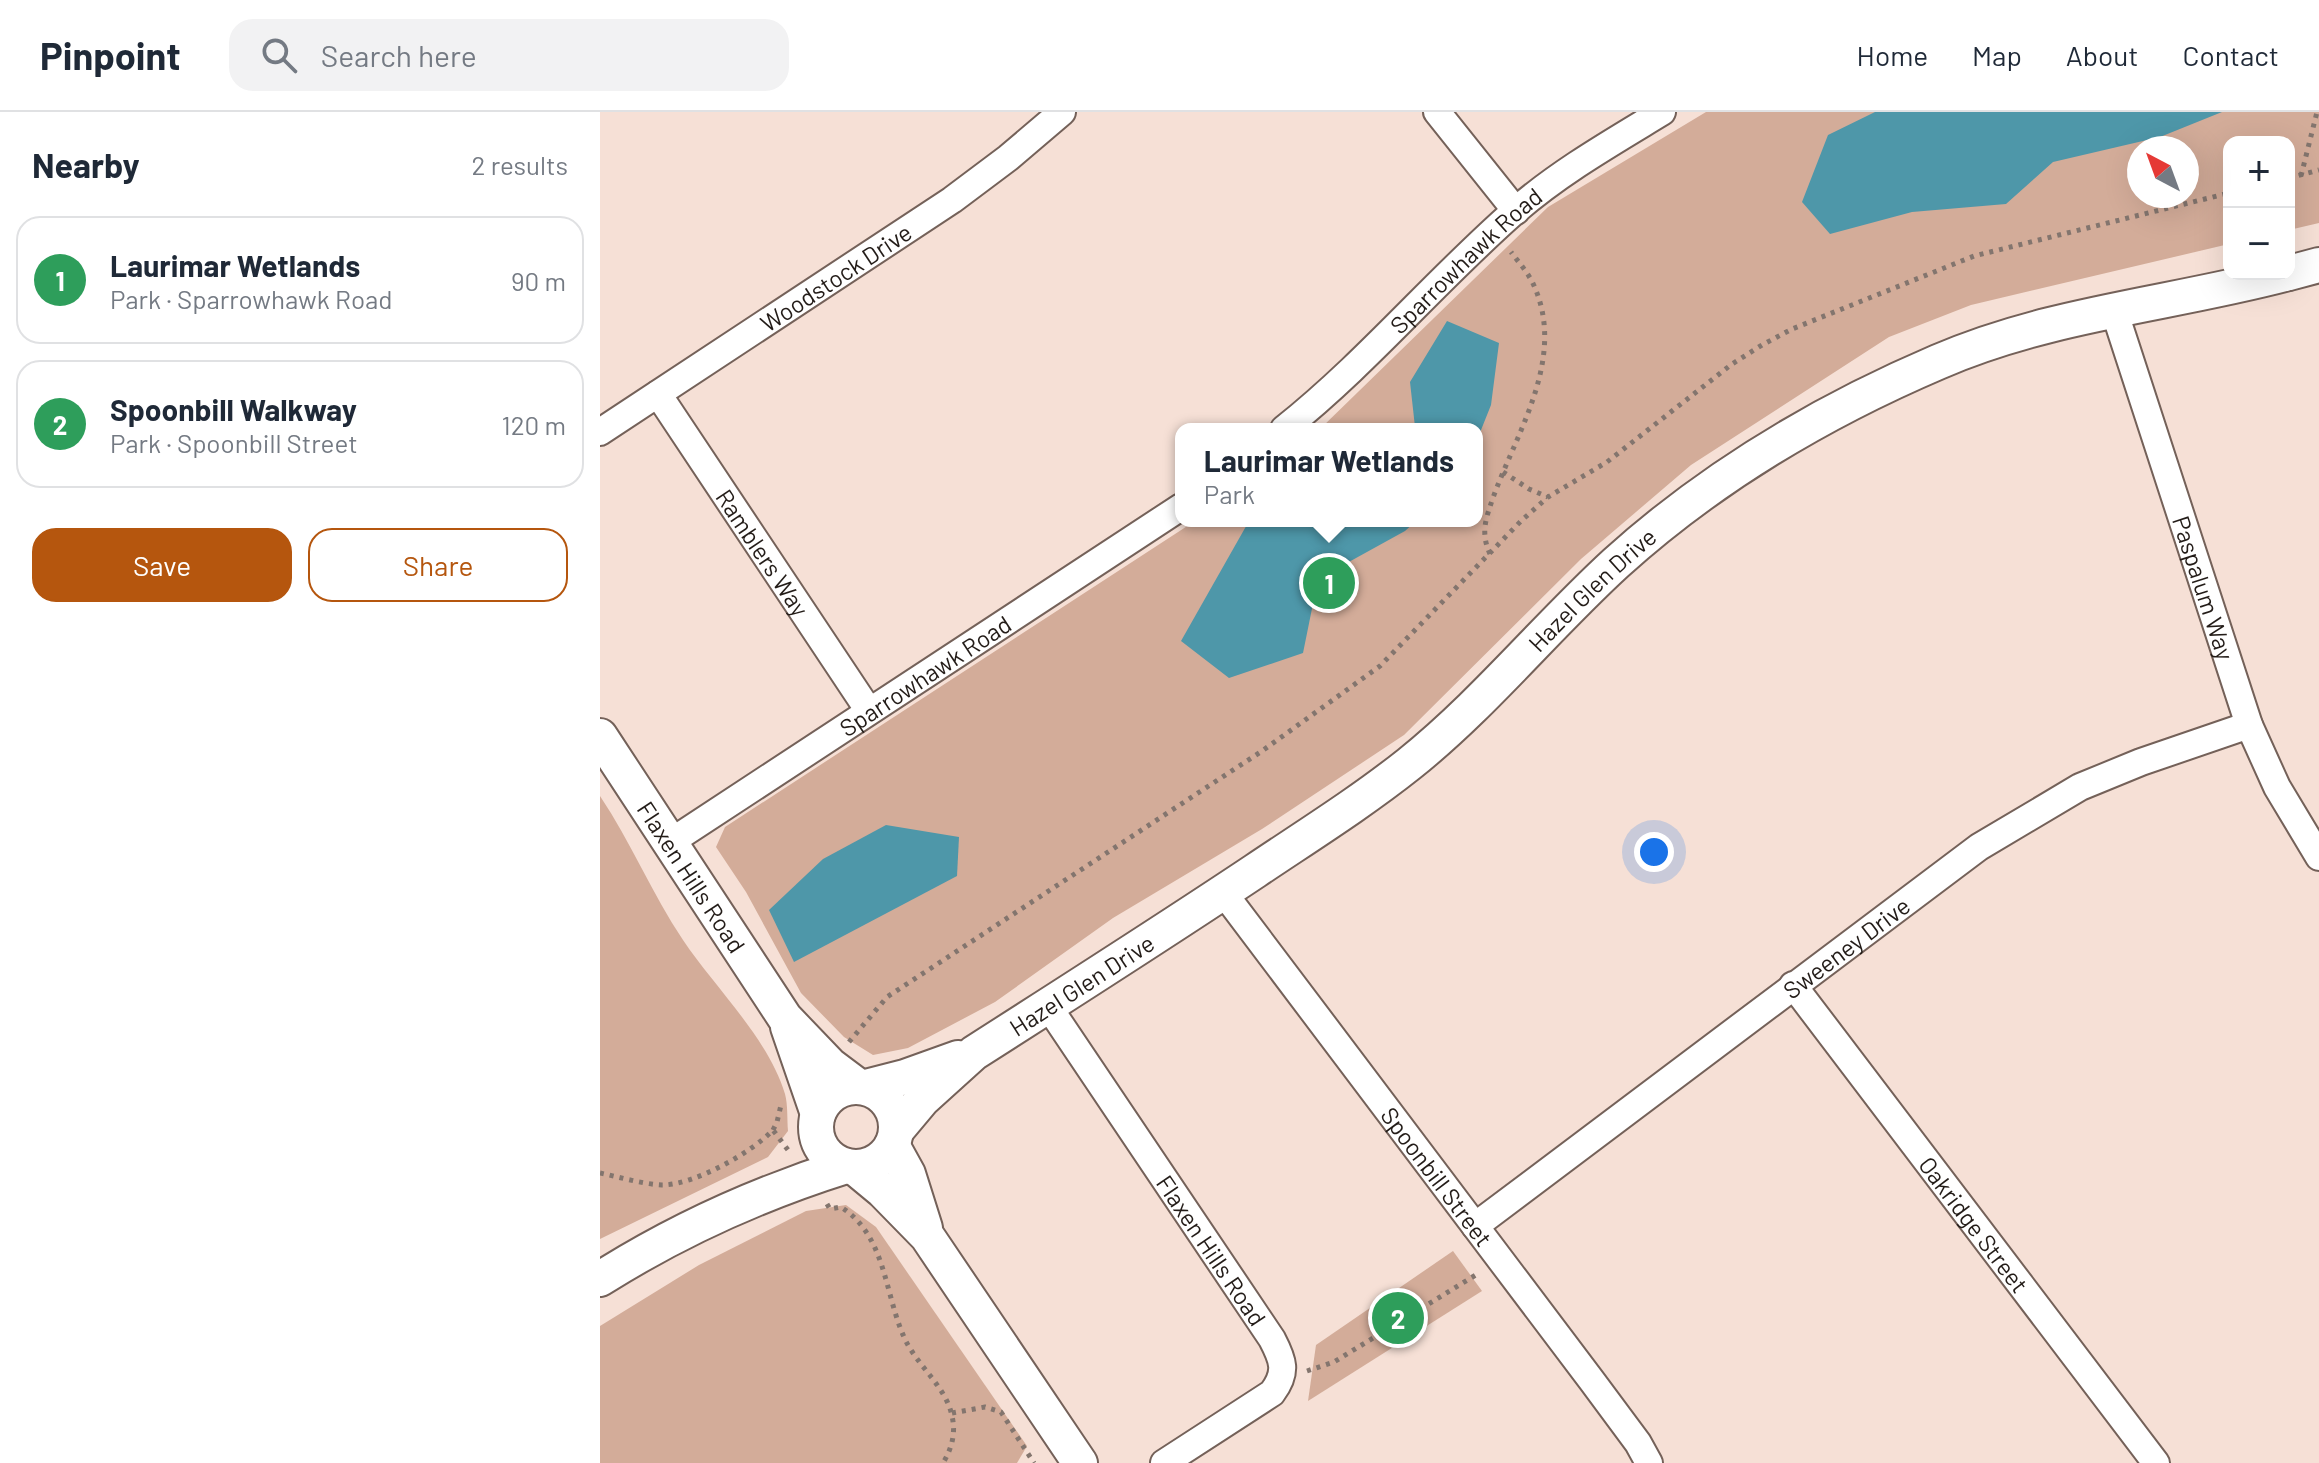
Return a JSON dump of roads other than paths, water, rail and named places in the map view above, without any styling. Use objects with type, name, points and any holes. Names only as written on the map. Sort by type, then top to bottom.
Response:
[{"type":"street","name":"Woodstock Drive","points":[[600,432],[952,200],[1062,112]]},
{"type":"street","points":[[1437,112],[1516,211]]},
{"type":"street","name":"Sparrowhawk Road","points":[[1291,423],[1374,350],[1516,211],[1594,153],[1662,112]]},
{"type":"street","name":"Hazel Glen Drive","points":[[2295,272],[2319,265]]},
{"type":"street","name":"Hazel Glen Drive","points":[[850,1167],[876,1162],[922,1100],[974,1053],[1349,809],[1411,763],[1614,565],[1666,520],[1721,479],[1790,436],[1941,360],[2007,338],[2114,310],[2263,280]]},
{"type":"street","name":"Paspalum Way","points":[[2114,310],[2249,725],[2277,787],[2319,857]]},
{"type":"street","name":"Ramblers Way","points":[[658,394],[869,711]]},
{"type":"street","name":"Sparrowhawk Road","points":[[669,843],[1175,511]]},
{"type":"street","name":"Sweeney Drive","points":[[1475,1226],[1927,884],[2028,816],[2080,787],[2141,762],[2249,725]]},
{"type":"street","name":"Flaxen Hills Road","points":[[600,736],[777,1005],[817,1095],[816,1132],[826,1154],[850,1167]]},
{"type":"street","name":"Spoonbill Street","points":[[1223,892],[1611,1406],[1649,1463]]},
{"type":"street","name":"Oakridge Street","points":[[1793,985],[2156,1463]]},
{"type":"street","name":"Flaxen Hills Road","points":[[1048,1006],[1284,1361],[1282,1378],[1272,1393],[1164,1463]]},
{"type":"street","name":"Hazel Glen Drive","points":[[817,1095],[824,1102],[845,1087],[862,1087],[905,1077],[974,1053]]},
{"type":"street","points":[[802,1168],[817,1095],[862,1087],[886,1099],[896,1120],[894,1138],[927,1236]]},
{"type":"street","points":[[600,1279],[637,1256],[740,1206],[802,1168],[850,1167],[883,1191],[927,1236],[1067,1459]]},
{"type":"water","points":[[1875,112],[2222,112],[2162,136],[2127,136],[2127,145],[2053,162],[2006,204],[1912,212],[1830,234],[1802,202],[1828,135]]},
{"type":"water","points":[[1447,321],[1499,343],[1491,405],[1483,425],[1415,423],[1410,382]]},
{"type":"water","points":[[1246,527],[1409,527],[1318,579],[1303,653],[1229,678],[1181,641]]},
{"type":"water","points":[[886,825],[959,837],[957,876],[794,962],[769,910],[823,859]]},
{"type":"place","name":"Laurimar Wetlands","points":[[1329,583]]},
{"type":"place","name":"Spoonbill Walkway","points":[[1398,1318]]}]
